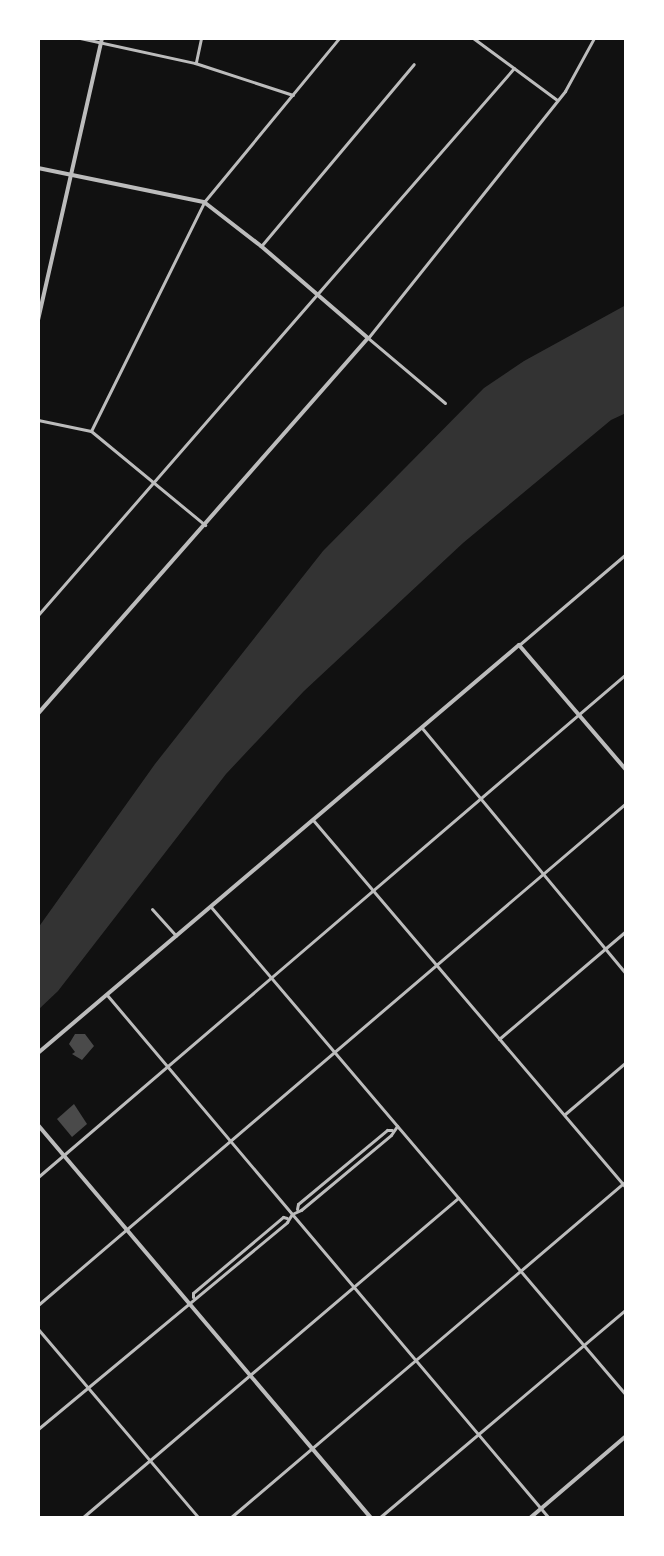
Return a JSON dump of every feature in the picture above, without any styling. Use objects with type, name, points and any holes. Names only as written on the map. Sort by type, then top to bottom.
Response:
[{"type":"street","points":[[80,38],[102,40],[195,63],[293,95]]},
{"type":"street","points":[[195,63],[201,38]]},
{"type":"street","points":[[91,431],[204,202],[339,38]]},
{"type":"street","points":[[473,38],[557,100]]},
{"type":"street","points":[[38,713],[368,338],[557,100],[594,38]]},
{"type":"street","points":[[38,320],[102,40]]},
{"type":"street","points":[[261,246],[414,64]]},
{"type":"street","points":[[38,615],[514,68]]},
{"type":"street","points":[[38,168],[204,202],[261,246],[445,403]]},
{"type":"street","points":[[38,420],[91,431],[205,525]]},
{"type":"street","points":[[38,1053],[625,557]]},
{"type":"street","points":[[519,645],[626,770]]},
{"type":"street","points":[[38,1177],[626,674]]},
{"type":"street","points":[[422,728],[626,974]]},
{"type":"street","points":[[38,1305],[626,803]]},
{"type":"street","points":[[230,1518],[625,1184],[313,820]]},
{"type":"street","points":[[211,907],[626,1395]]},
{"type":"street","points":[[152,909],[176,936]]},
{"type":"street","points":[[499,1039],[626,931]]},
{"type":"street","points":[[107,995],[549,1518]]},
{"type":"street","points":[[564,1115],[626,1062]]},
{"type":"street","points":[[38,1125],[371,1518]]},
{"type":"street","points":[[38,1429],[193,1297],[199,1297],[287,1222],[287,1218],[297,1209],[301,1210],[391,1135],[397,1126]]},
{"type":"street","points":[[82,1518],[458,1198]]},
{"type":"street","points":[[379,1518],[626,1309]]},
{"type":"street","points":[[38,1329],[199,1518]]},
{"type":"street","points":[[530,1518],[626,1436]]},
{"type":"shaded area","points":[[626,305],[626,413],[611,420],[463,543],[304,691],[226,774],[58,991],[38,1010],[38,928],[155,764],[323,551],[484,388],[524,361]]},
{"type":"building","points":[[75,1034],[85,1034],[94,1046],[82,1060],[72,1054],[75,1052],[69,1044]]},
{"type":"building","points":[[74,1104],[87,1124],[72,1137],[57,1119]]}]
